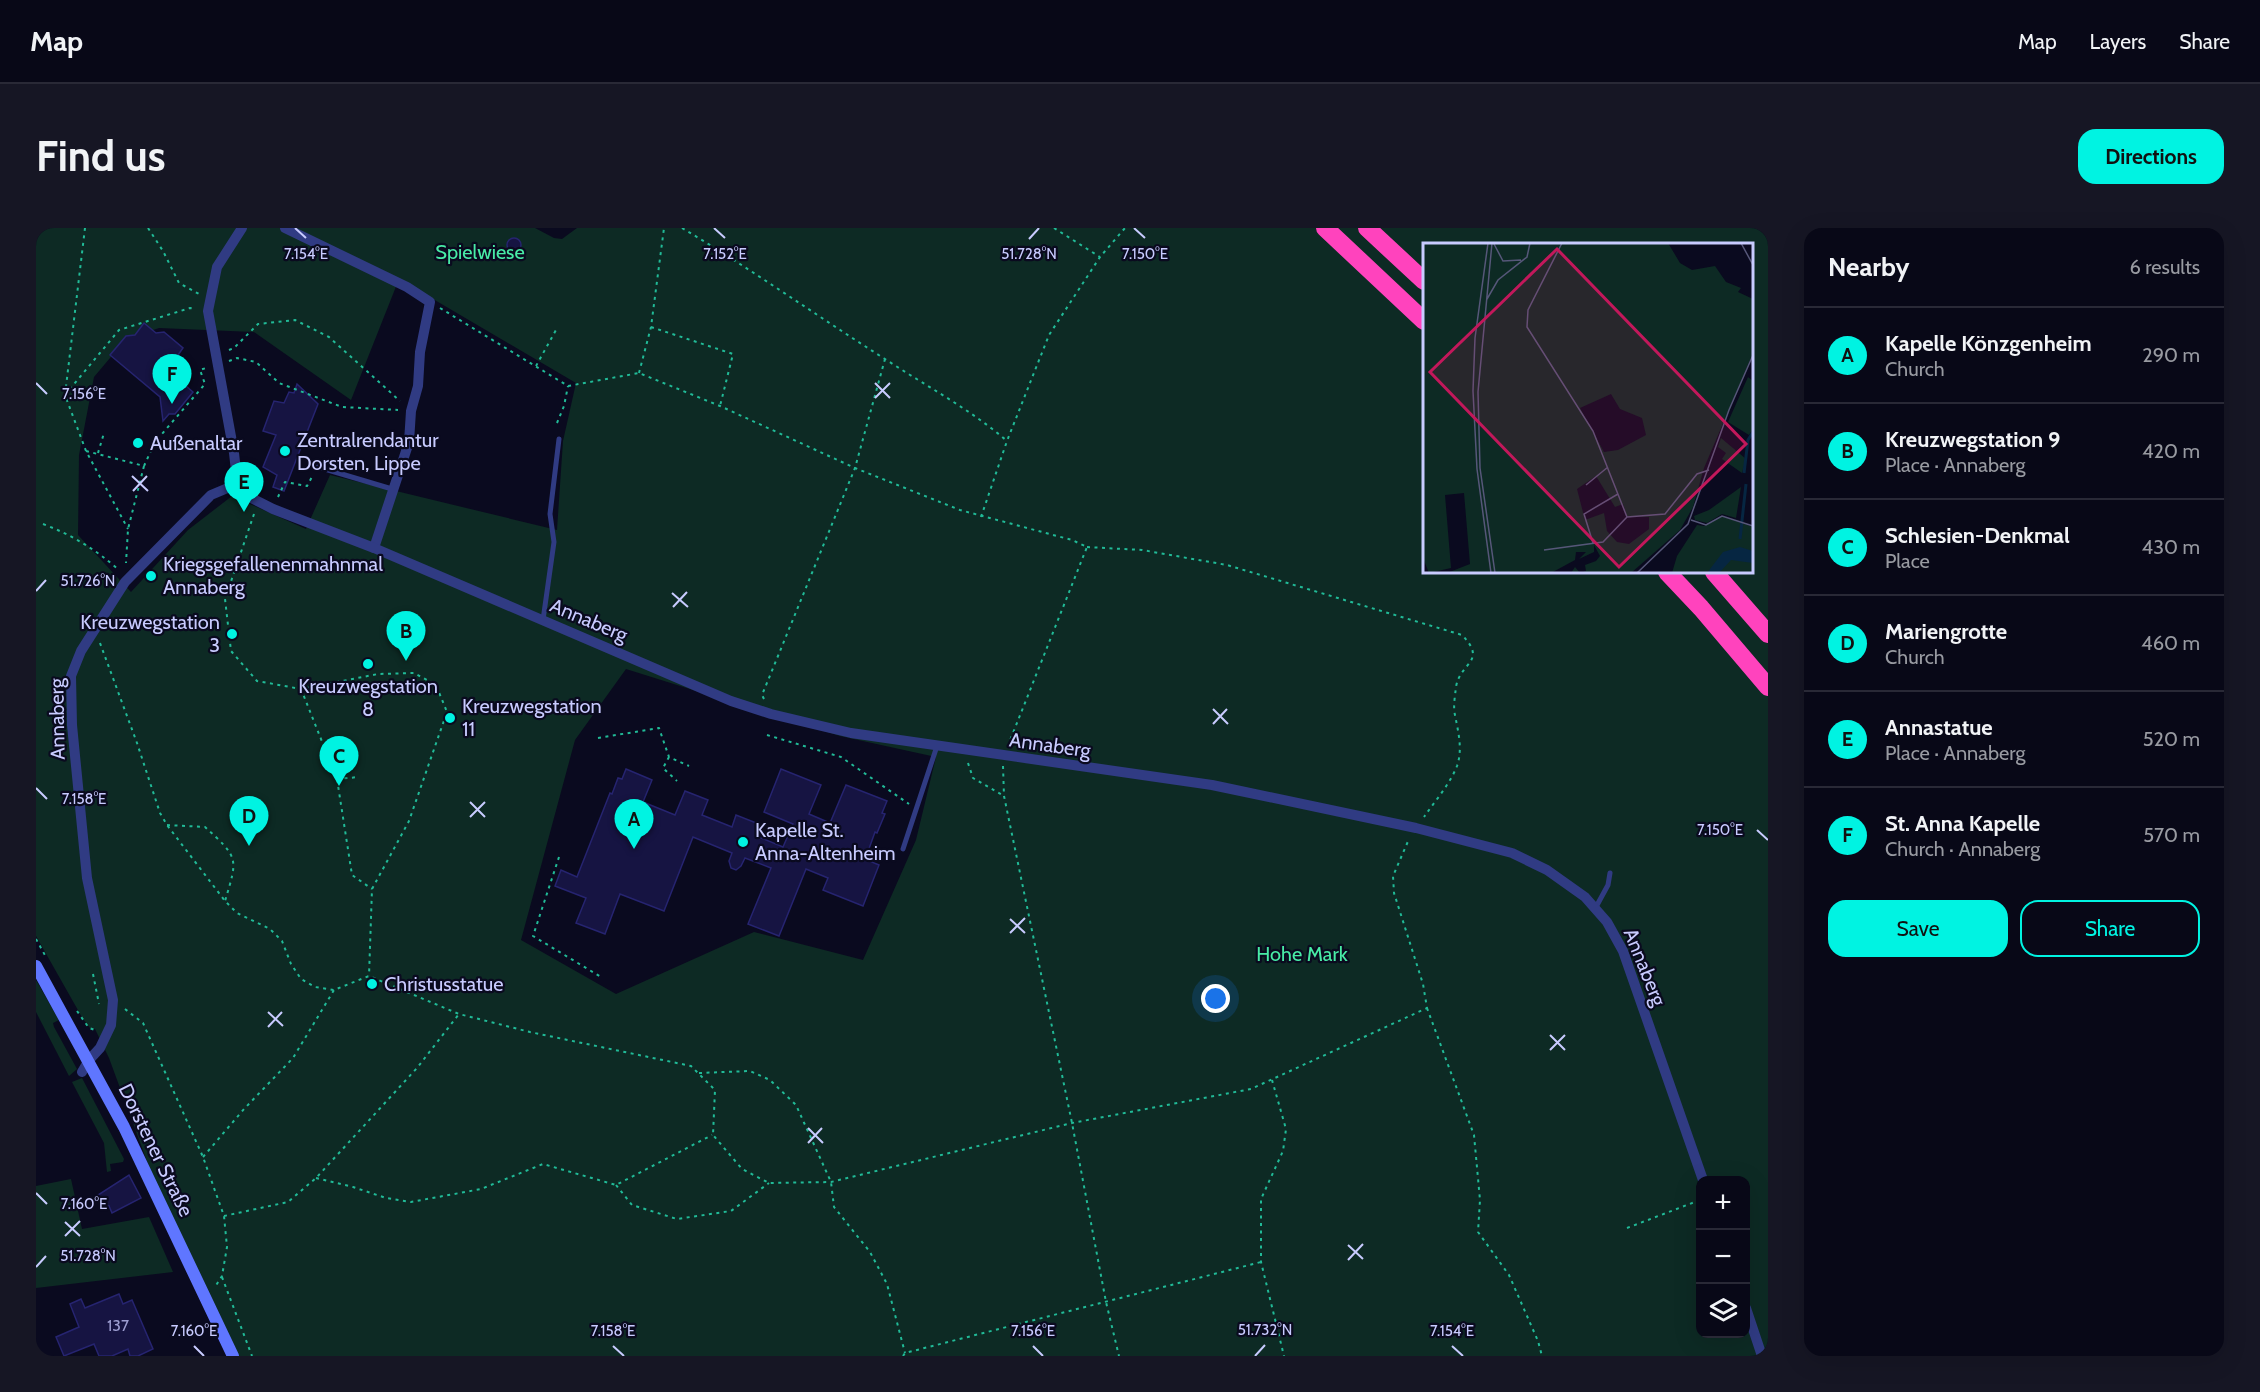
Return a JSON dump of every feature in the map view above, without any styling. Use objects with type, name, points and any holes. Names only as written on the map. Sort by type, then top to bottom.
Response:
[{"type":"highway","points":[[1325,228],[1423,319]]},
{"type":"highway","points":[[1367,228],[1423,278]]},
{"type":"highway","points":[[1669,573],[1765,684]]},
{"type":"highway","points":[[1715,573],[1768,634]]},
{"type":"main road","name":"Dorstener Straße","points":[[36,966],[124,1127],[233,1356]]},
{"type":"street","points":[[230,487],[236,471],[234,453],[207,311],[217,267],[242,228]]},
{"type":"street","points":[[285,228],[407,287],[430,302],[420,352],[418,386],[411,411],[409,442],[374,548]]},
{"type":"street","name":"Annaberg","points":[[82,1072],[100,1048],[108,1031],[113,1000],[87,878],[71,700],[71,676],[81,651],[125,579],[211,495],[230,487],[273,509],[374,548],[731,701],[771,714],[850,733],[1212,785],[1416,828],[1512,853],[1530,861],[1573,887],[1596,907],[1623,951],[1701,1176]]},
{"type":"street","points":[[1750,1320],[1762,1356]]},
{"type":"lane","points":[[543,620],[554,542],[550,514],[559,439]]},
{"type":"lane","points":[[318,467],[392,489]]},
{"type":"lane","points":[[903,849],[937,746]]},
{"type":"lane","points":[[1596,907],[1608,885],[1610,873]]},
{"type":"path","points":[[85,228],[65,395],[86,451],[128,529]]},
{"type":"path","points":[[148,228],[179,283],[209,299]]},
{"type":"path","points":[[639,373],[651,327],[664,228]]},
{"type":"path","points":[[682,228],[984,421],[1007,441]]},
{"type":"path","points":[[1054,228],[1100,257]]},
{"type":"path","points":[[981,517],[1007,441],[1049,334],[1100,257],[1125,228]]},
{"type":"path","points":[[430,302],[568,386],[639,373],[720,406],[855,468],[981,517],[1072,540],[1087,547],[1142,550],[1227,565],[1462,635],[1472,646],[1473,653],[1470,662],[1458,678],[1456,688],[1454,713],[1460,732],[1457,765],[1404,846],[1393,876],[1394,893],[1423,984],[1427,1008],[1474,1135],[1480,1200],[1478,1232],[1509,1275],[1538,1341],[1542,1356]]},
{"type":"path","points":[[65,395],[119,330],[190,308],[207,311]]},
{"type":"path","points":[[125,579],[128,529],[144,466],[155,442],[205,384],[200,370],[234,348],[258,324],[295,320],[329,337],[411,411]]},
{"type":"path","points":[[651,327],[733,354],[720,406]]},
{"type":"path","points":[[536,366],[556,330]]},
{"type":"path","points":[[216,359],[237,358],[256,362],[279,383],[342,407],[411,411]]},
{"type":"path","points":[[771,714],[762,694],[855,468],[885,359]]},
{"type":"path","points":[[557,423],[564,406],[568,386]]},
{"type":"path","points":[[98,453],[104,433]]},
{"type":"path","points":[[86,451],[144,466]]},
{"type":"path","points":[[273,509],[285,482],[307,486],[318,467]]},
{"type":"path","points":[[259,502],[225,599],[231,651],[257,681],[301,689],[378,674],[414,673],[436,684],[447,712],[425,769],[409,821],[372,889],[369,976]]},
{"type":"path","points":[[43,524],[69,534],[100,554],[125,579]]},
{"type":"path","points":[[1087,547],[1003,756],[1004,796],[1072,1124],[1106,1302],[1119,1356]]},
{"type":"path","points":[[95,628],[160,813],[167,825],[225,901],[237,912],[270,929],[282,942],[291,964],[301,979],[315,987],[334,990],[369,976],[459,1014],[530,1032],[691,1066],[715,1090],[713,1135],[742,1169],[769,1183],[831,1182],[1072,1124],[1251,1089],[1427,1008]]},
{"type":"path","points":[[301,689],[338,779],[352,875],[372,889]]},
{"type":"path","points":[[598,738],[658,728],[669,757],[689,766]]},
{"type":"path","points":[[767,735],[841,757],[916,809]]},
{"type":"path","points":[[964,749],[973,778],[1004,796]]},
{"type":"path","points":[[669,757],[663,768],[677,781]]},
{"type":"path","points":[[338,779],[359,777]]},
{"type":"path","points":[[167,825],[205,827],[228,848],[235,867],[225,901]]},
{"type":"path","points":[[560,857],[533,936],[601,977]]},
{"type":"path","points":[[203,1157],[244,1109],[293,1058],[334,990]]},
{"type":"path","points":[[113,1000],[143,1023],[203,1157],[224,1216],[226,1247],[222,1276],[207,1299]]},
{"type":"path","points":[[76,1010],[89,1028],[108,1031]]},
{"type":"path","points":[[224,1216],[288,1202],[315,1178],[417,1068],[459,1014]]},
{"type":"path","points":[[698,1073],[750,1071],[771,1080],[796,1105],[831,1182],[834,1207],[870,1252],[887,1284],[904,1354],[1261,1262]]},
{"type":"path","points":[[1272,1080],[1286,1129],[1283,1151],[1261,1199],[1261,1262],[1284,1356]]},
{"type":"path","points":[[616,1185],[713,1135]]},
{"type":"path","points":[[315,1178],[386,1198],[411,1202],[481,1189],[543,1164],[616,1185],[633,1205],[677,1219],[730,1211],[769,1183]]},
{"type":"path","points":[[1627,1228],[1696,1202]]},
{"type":"path","points":[[222,1276],[252,1356]]},
{"type":"green space","name":"Hohe Mark","points":[[36,228],[535,228],[554,238],[562,239],[577,228],[1768,228],[1768,1356],[233,1356],[166,1213],[109,1058],[95,1029],[90,1028],[36,936]],"holes":[[[399,279],[576,383],[563,441],[557,530],[330,475],[306,529],[232,496],[188,530],[131,592],[78,535],[79,455],[94,377],[126,339],[159,328],[254,332],[351,400]],[[626,669],[840,736],[936,757],[916,840],[863,960],[754,932],[616,994],[521,940],[575,740]]]},
{"type":"green space","points":[[36,980],[59,1020],[53,1023],[54,1027],[77,1069],[69,1076],[36,1012]]},
{"type":"green space","points":[[82,1078],[124,1159],[123,1162],[110,1164],[111,1171],[107,1172],[104,1143],[72,1082]]},
{"type":"green space","points":[[71,1179],[82,1229],[149,1217],[173,1272],[36,1288],[36,1186]]},
{"type":"building","points":[[514,238],[519,240],[521,245],[519,250],[514,252],[509,250],[507,245],[509,240]]},
{"type":"building","points":[[144,323],[156,333],[164,332],[183,348],[178,355],[180,357],[176,361],[178,363],[172,370],[174,371],[172,374],[193,392],[175,414],[169,414],[163,421],[160,397],[110,355],[126,336],[135,335]]},
{"type":"building","name":"Zentralrendantur Dorsten, Lippe","points":[[297,384],[318,404],[284,491],[273,487],[277,475],[263,467],[276,435],[263,431],[274,401],[284,403],[289,392],[294,393]]},
{"type":"building","points":[[626,769],[652,780],[643,802],[675,815],[685,791],[708,800],[702,815],[732,827],[736,815],[764,826],[759,837],[783,847],[793,824],[764,812],[781,769],[821,785],[809,814],[830,823],[846,785],[887,801],[882,813],[885,814],[877,833],[875,832],[866,857],[867,860],[879,865],[863,906],[823,890],[828,878],[806,869],[779,936],[748,924],[771,868],[745,858],[736,870],[731,868],[729,861],[732,853],[693,837],[664,911],[620,894],[605,934],[576,923],[586,898],[555,886],[561,870],[577,877],[610,793],[612,794],[618,778],[622,779]]},
{"type":"building","points":[[129,1175],[141,1198],[112,1213],[109,1206],[105,1209],[98,1195]]},
{"type":"building","points":[[119,1294],[123,1304],[132,1300],[153,1349],[138,1356],[130,1356],[128,1349],[112,1356],[99,1356],[94,1344],[64,1356],[56,1337],[79,1327],[70,1304],[81,1299],[85,1308]]},
{"type":"place","name":"St. Anna Kapelle","points":[[172,404]]},
{"type":"place","name":"Außenaltar","points":[[138,443]]},
{"type":"place","name":"Zentralrendantur Dorsten, Lippe","points":[[285,451]]},
{"type":"place","name":"Annastatue","points":[[244,512]]},
{"type":"place","name":"Kriegsgefallenenmahnmal Annaberg","points":[[151,576]]},
{"type":"place","name":"Kreuzwegstation 3","points":[[232,634]]},
{"type":"place","name":"Kreuzwegstation 9","points":[[406,661]]},
{"type":"place","name":"Kreuzwegstation 8","points":[[368,664]]},
{"type":"place","name":"Kreuzwegstation 11","points":[[450,718]]},
{"type":"place","name":"Schlesien-Denkmal","points":[[339,786]]},
{"type":"place","name":"Kapelle St. Anna-Altenheim","points":[[743,842]]},
{"type":"place","name":"Mariengrotte","points":[[249,846]]},
{"type":"place","name":"Kapelle Könzgenheim","points":[[634,849]]},
{"type":"place","name":"Christusstatue","points":[[372,984]]},
{"type":"park label","name":"Spielwiese","points":[[480,252]]}]
